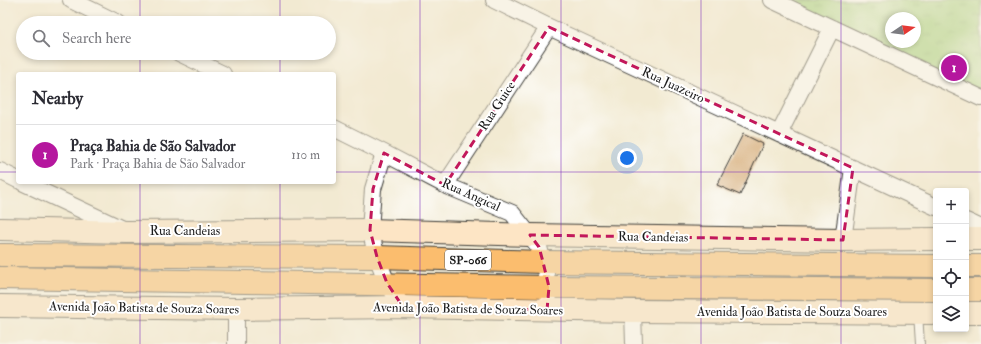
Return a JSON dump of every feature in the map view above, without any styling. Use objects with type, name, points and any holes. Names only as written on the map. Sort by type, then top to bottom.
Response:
[{"type":"main road","name":"Rua Candeias","points":[[0,229],[127,232],[370,230],[530,235],[843,240],[933,239]]},
{"type":"main road","points":[[969,239],[981,239]]},
{"type":"main road","name":"SP-066","points":[[0,255],[377,257],[544,262],[933,266]]},
{"type":"main road","points":[[969,266],[981,266]]},
{"type":"main road","name":"SP-066","points":[[0,278],[387,283],[548,287],[933,290]]},
{"type":"main road","points":[[969,290],[981,290]]},
{"type":"main road","name":"Avenida João Batista de Souza Soares","points":[[0,306],[236,309],[403,307],[633,311],[927,313]]},
{"type":"main road","points":[[969,313],[981,313]]},
{"type":"street","points":[[70,0],[103,16]]},
{"type":"street","name":"Rua Juazeiro","points":[[494,0],[549,28],[933,206]]},
{"type":"street","points":[[772,0],[981,98]]},
{"type":"street","name":"Rua Guice","points":[[445,185],[549,28]]},
{"type":"street","points":[[779,134],[832,28]]},
{"type":"street","points":[[194,60],[219,72]]},
{"type":"street","name":"Rua Angical","points":[[336,129],[445,185],[512,213],[539,247],[544,262],[548,287],[547,310]]},
{"type":"street","points":[[384,153],[373,189],[370,230],[377,257],[387,283],[403,307]]},
{"type":"street","points":[[843,240],[853,168]]},
{"type":"street","points":[[0,171],[16,179]]},
{"type":"street","points":[[26,184],[127,232]]},
{"type":"street","points":[[969,222],[981,228]]},
{"type":"street","points":[[236,309],[236,344]]},
{"type":"street","points":[[633,311],[634,344]]},
{"type":"lane","points":[[920,344],[927,313]]},
{"type":"highlighted area","points":[[549,27],[853,168],[843,240],[530,235],[539,247],[549,287],[547,310],[403,307],[387,283],[377,257],[370,230],[373,189],[384,153],[445,185]]},
{"type":"green space","points":[[788,0],[981,0],[981,94],[887,48],[921,48],[921,12],[885,12],[885,47]]},
{"type":"building","points":[[743,134],[763,144],[740,195],[717,185]]},
{"type":"place","name":"Praça Bahia de São Salvador","points":[[954,68]]}]
